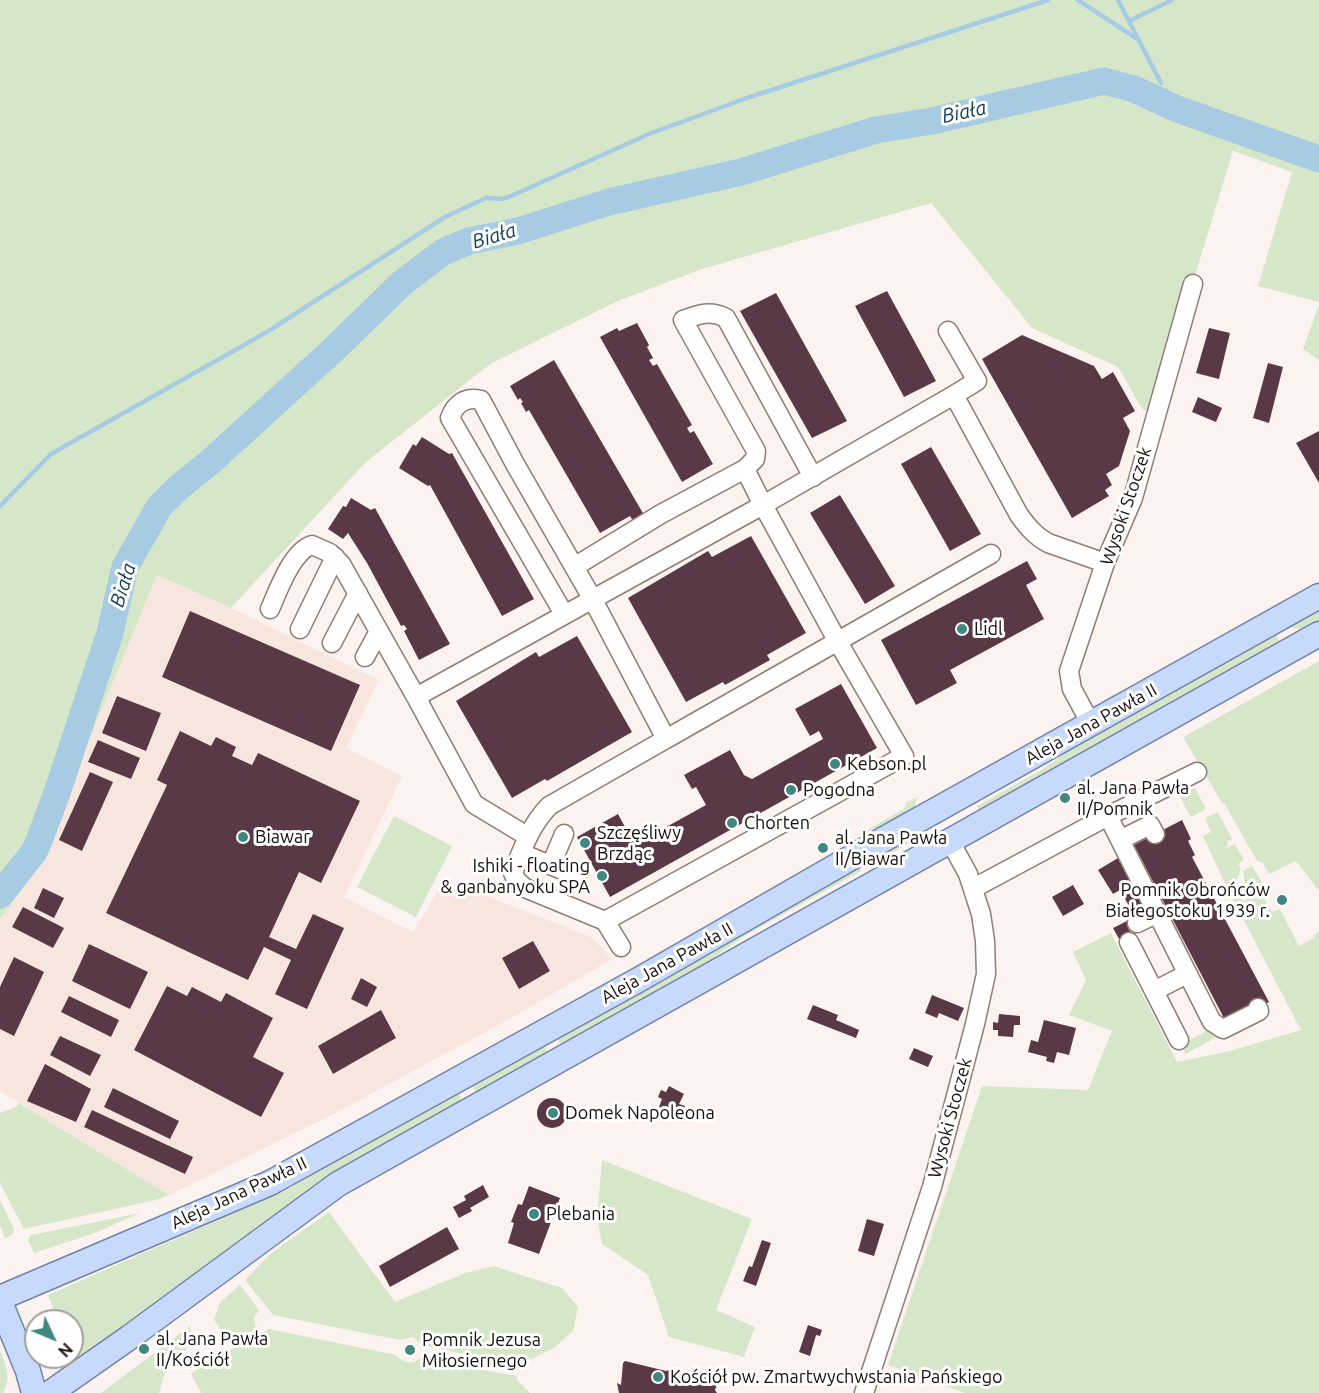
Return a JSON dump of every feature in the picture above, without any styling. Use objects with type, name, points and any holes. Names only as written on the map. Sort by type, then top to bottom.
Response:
[{"type":"main road","name":"Aleja Jana Pawła II","points":[[0,1300],[270,1183],[640,979],[861,852],[1319,596]]},
{"type":"main road","points":[[1279,619],[1295,647]]},
{"type":"main road","name":"Aleja Jana Pawła II","points":[[50,1393],[338,1184],[1319,634]]},
{"type":"main road","points":[[936,812],[950,841]]},
{"type":"main road","points":[[861,852],[876,881]]},
{"type":"main road","points":[[0,1300],[28,1371],[34,1393]]},
{"type":"street","name":"Wysoki Stoczek","points":[[1091,724],[1072,689],[1069,671],[1106,563],[1132,498],[1193,284]]},
{"type":"street","points":[[574,567],[661,514],[746,469],[755,459],[756,451],[683,320],[698,314],[716,312],[726,318],[813,477]]},
{"type":"street","points":[[416,697],[813,477],[977,381],[948,331]]},
{"type":"street","points":[[954,395],[1019,515],[1028,527],[1048,543],[1106,563]]},
{"type":"street","points":[[564,614],[450,418],[453,409],[462,401],[473,398],[480,400],[592,598],[666,739]]},
{"type":"street","points":[[486,480],[515,464]]},
{"type":"street","points":[[605,921],[904,756],[838,642],[763,505],[746,469]]},
{"type":"street","points":[[270,609],[284,578],[302,550],[312,545],[335,557],[358,592],[474,804],[527,836]]},
{"type":"street","points":[[621,947],[605,921],[525,888],[517,882],[513,873],[527,836],[537,818],[549,806],[992,554]]},
{"type":"street","points":[[300,629],[335,557]]},
{"type":"street","points":[[332,644],[358,592]]},
{"type":"street","points":[[365,657],[379,631]]},
{"type":"street","points":[[974,888],[1108,816],[1197,772]]},
{"type":"street","points":[[1108,816],[1212,1022],[1223,1029],[1259,1011],[1258,1008]]},
{"type":"street","points":[[1120,840],[1150,825],[1155,834]]},
{"type":"street","points":[[551,865],[564,834]]},
{"type":"street","name":"Wysoki Stoczek","points":[[864,1393],[932,1187],[982,999],[986,974],[985,941],[974,888],[950,841]]},
{"type":"street","points":[[521,853],[578,876]]},
{"type":"street","points":[[1137,923],[1158,912]]},
{"type":"street","points":[[1129,942],[1179,1040]]},
{"type":"street","points":[[1154,991],[1187,974]]},
{"type":"shaded area","points":[[157,575],[231,608],[379,680],[346,748],[402,776],[344,897],[413,932],[439,890],[454,883],[591,937],[612,959],[513,1017],[332,1115],[169,1195],[0,1091],[0,919],[35,872]]},
{"type":"green space","points":[[0,0],[1319,0],[1319,302],[1258,286],[1292,172],[1233,151],[1153,413],[1142,409],[1118,367],[1032,328],[931,203],[702,269],[618,301],[490,364],[366,462],[231,608],[157,575],[35,872],[0,919]]},
{"type":"green space","points":[[1319,304],[1319,360],[1303,349]]},
{"type":"green space","points":[[1319,606],[1319,623],[1303,630],[1293,628],[1291,623]]},
{"type":"green space","points":[[1274,631],[1281,644],[981,812],[977,806],[1041,770],[1110,722]]},
{"type":"green space","points":[[1319,661],[1319,891],[1296,861],[1269,874],[1263,863],[1257,861],[1184,739],[1185,736]]},
{"type":"green space","points":[[1195,788],[1206,809],[1191,817],[1179,795]]},
{"type":"green space","points":[[917,797],[914,809],[900,819],[862,833],[904,809],[906,803]]},
{"type":"green space","points":[[1218,812],[1232,839],[1228,841],[1227,848],[1235,844],[1244,860],[1238,864],[1241,869],[1235,885],[1243,901],[1247,900],[1243,871],[1252,866],[1266,889],[1268,898],[1265,900],[1272,912],[1280,909],[1299,946],[1314,938],[1313,936],[1319,931],[1319,1393],[965,1393],[888,1365],[982,1086],[1088,1090],[1112,1031],[1069,1015],[1086,980],[1073,952],[1111,933],[1177,1062],[1230,1051],[1301,1030],[1227,888],[1203,836],[1211,832],[1206,821],[1207,817]]},
{"type":"green space","points":[[394,816],[452,846],[416,917],[357,887]]},
{"type":"green space","points":[[928,828],[925,834],[878,861],[876,856]]},
{"type":"green space","points":[[860,866],[861,871],[746,935],[682,980],[563,1044],[559,1042],[557,1035]]},
{"type":"green space","points":[[1212,1028],[1217,1037],[1185,1054],[1181,1045]]},
{"type":"green space","points":[[542,1041],[550,1053],[477,1095],[470,1082]]},
{"type":"green space","points":[[456,1092],[461,1097],[459,1105],[298,1199],[84,1354],[84,1309],[53,1309],[48,1295],[291,1188],[355,1146]]},
{"type":"green space","points":[[19,1103],[169,1195],[156,1200],[24,1229],[0,1183],[0,1113],[16,1107]]},
{"type":"green space","points":[[602,1160],[752,1219],[716,1310],[755,1327],[744,1357],[669,1337],[648,1275],[602,1244],[597,1217]]},
{"type":"green space","points":[[0,1200],[14,1229],[13,1234],[5,1239],[0,1225]]},
{"type":"green space","points":[[329,1212],[395,1302],[465,1273],[494,1266],[562,1288],[578,1307],[573,1331],[554,1348],[521,1364],[520,1369],[491,1363],[491,1360],[422,1345],[413,1337],[400,1340],[273,1315],[245,1280],[270,1254]]},
{"type":"green space","points":[[140,1213],[92,1234],[34,1253],[28,1240],[31,1235]]},
{"type":"green space","points":[[240,1285],[259,1310],[254,1318],[256,1329],[231,1343],[214,1320],[220,1302]]},
{"type":"green space","points":[[190,1326],[191,1335],[183,1357],[168,1364],[159,1393],[101,1393]]},
{"type":"green space","points":[[269,1329],[396,1355],[407,1362],[419,1359],[517,1376],[517,1380],[530,1393],[201,1393],[191,1374],[199,1367]]},
{"type":"green space","points":[[0,1350],[8,1376],[3,1393],[0,1393]]},
{"type":"building","points":[[887,291],[936,381],[904,397],[855,306]]},
{"type":"building","points":[[776,293],[847,421],[812,438],[740,311]]},
{"type":"building","points":[[637,323],[649,345],[647,347],[653,358],[649,360],[653,366],[657,364],[692,425],[687,428],[690,433],[694,431],[713,464],[682,482],[600,337],[617,328],[619,331]]},
{"type":"building","points":[[1209,328],[1230,333],[1219,379],[1196,373]]},
{"type":"building","points":[[1022,335],[1094,366],[1102,379],[1113,372],[1135,411],[1123,418],[1130,431],[1119,466],[1106,474],[1112,485],[1105,490],[1109,496],[1072,518],[982,359]]},
{"type":"building","points":[[554,360],[644,515],[633,521],[630,516],[600,533],[529,410],[526,412],[521,403],[523,402],[520,398],[518,400],[510,386]]},
{"type":"building","points":[[1268,363],[1283,367],[1269,423],[1253,418]]},
{"type":"building","points":[[1198,397],[1222,408],[1216,422],[1192,412]]},
{"type":"building","points":[[1319,431],[1319,483],[1296,443]]},
{"type":"building","points":[[422,437],[449,454],[452,453],[534,599],[502,616],[430,485],[428,486],[399,468],[413,444],[416,446]]},
{"type":"building","points":[[931,447],[981,534],[950,551],[901,464]]},
{"type":"building","points":[[840,495],[895,586],[865,604],[810,513]]},
{"type":"building","points":[[351,498],[371,510],[375,508],[450,644],[419,660],[404,631],[407,629],[404,625],[401,626],[348,533],[343,539],[328,529]]},
{"type":"building","points":[[751,536],[806,633],[767,655],[770,660],[725,685],[723,682],[686,702],[628,598],[708,551],[712,557]]},
{"type":"building","name":"Lidl","points":[[1027,561],[1037,579],[1026,585],[1044,619],[950,670],[957,683],[916,705],[881,640]]},
{"type":"building","points":[[190,611],[360,685],[331,751],[162,677]]},
{"type":"building","points":[[577,636],[632,732],[547,781],[545,779],[512,798],[456,701],[536,652],[539,657]]},
{"type":"building","points":[[841,684],[877,748],[610,897],[577,837],[618,814],[631,838],[641,841],[706,805],[696,787],[692,789],[684,775],[730,750],[744,775],[752,779],[823,739],[819,731],[810,736],[795,709]]},
{"type":"building","points":[[117,696],[161,713],[146,751],[102,733]]},
{"type":"building","name":"Biawar","points":[[180,731],[211,746],[216,737],[236,747],[232,756],[252,765],[258,753],[360,801],[321,883],[299,872],[269,937],[296,949],[313,914],[344,928],[307,1009],[275,994],[291,960],[264,947],[248,980],[106,913],[167,785],[157,780]]},
{"type":"building","points":[[98,740],[140,758],[131,779],[88,762]]},
{"type":"building","points":[[90,772],[113,782],[82,851],[59,840]]},
{"type":"building","points":[[1182,820],[1191,839],[1188,841],[1195,855],[1192,857],[1269,1002],[1227,1024],[1134,845]]},
{"type":"building","points":[[1118,858],[1146,906],[1133,913],[1120,890],[1113,894],[1098,870]]},
{"type":"building","points":[[1073,885],[1084,904],[1063,916],[1052,897]]},
{"type":"building","points":[[43,888],[64,898],[54,918],[34,908]]},
{"type":"building","points":[[23,907],[64,928],[53,948],[12,927]]},
{"type":"building","points":[[1129,920],[1132,926],[1128,928],[1131,933],[1119,939],[1113,928]]},
{"type":"building","points":[[533,941],[550,971],[519,989],[502,958]]},
{"type":"building","points":[[89,944],[148,972],[130,1009],[72,981]]},
{"type":"building","points":[[14,957],[44,972],[14,1036],[0,1029],[0,987]]},
{"type":"building","points":[[361,978],[377,987],[367,1007],[351,999]]},
{"type":"building","points":[[167,986],[187,996],[192,987],[221,1002],[226,993],[273,1018],[253,1057],[284,1073],[261,1117],[134,1050]]},
{"type":"building","points":[[932,995],[964,1008],[958,1021],[939,1013],[937,1018],[925,1013]]},
{"type":"building","points":[[69,996],[119,1020],[111,1037],[61,1012]]},
{"type":"building","points":[[813,1005],[838,1015],[836,1020],[859,1030],[856,1038],[807,1019]]},
{"type":"building","points":[[381,1010],[396,1038],[333,1074],[318,1046]]},
{"type":"building","points":[[999,1014],[1020,1016],[1020,1025],[1014,1025],[1013,1037],[998,1036],[998,1030],[993,1030],[993,1022],[998,1023]]},
{"type":"building","points":[[1044,1020],[1076,1028],[1069,1055],[1057,1052],[1054,1063],[1046,1061],[1047,1057],[1028,1052],[1031,1040],[1038,1042]]},
{"type":"building","points":[[60,1036],[101,1055],[90,1076],[50,1055]]},
{"type":"building","points":[[914,1048],[933,1056],[928,1067],[909,1059]]},
{"type":"building","points":[[45,1064],[91,1089],[76,1122],[27,1101]]},
{"type":"building","points":[[669,1086],[684,1094],[679,1104],[685,1106],[682,1113],[676,1110],[674,1115],[659,1107],[662,1099],[658,1097],[661,1090],[666,1092]]},
{"type":"building","points":[[113,1088],[179,1121],[170,1139],[104,1107]]},
{"type":"building","name":"Domek Napoleona","points":[[552,1098],[563,1102],[567,1113],[563,1124],[552,1128],[541,1124],[537,1113],[541,1102]]},
{"type":"building","points":[[92,1110],[193,1157],[185,1174],[84,1127]]},
{"type":"building","points":[[483,1185],[489,1197],[470,1208],[472,1211],[459,1218],[453,1207],[466,1200],[464,1196]]},
{"type":"building","name":"Plebania","points":[[529,1186],[560,1198],[539,1254],[508,1243],[514,1223],[511,1222],[518,1204],[522,1205]]},
{"type":"building","points":[[867,1219],[884,1224],[874,1256],[858,1251]]},
{"type":"building","points":[[447,1227],[459,1249],[390,1287],[379,1266]]},
{"type":"building","points":[[762,1240],[771,1243],[756,1286],[743,1281],[749,1266],[752,1267]]},
{"type":"building","points":[[808,1325],[822,1330],[820,1336],[816,1335],[810,1356],[799,1352]]},
{"type":"building","name":"Kościół pw. Zmartwychwstania Pańskiego","points":[[625,1361],[666,1371],[672,1369],[688,1376],[696,1377],[699,1373],[712,1378],[717,1377],[719,1379],[715,1390],[717,1393],[619,1393],[617,1383],[621,1385]]},
{"type":"waterway","points":[[0,506],[51,454],[267,332],[445,217],[486,198],[503,199],[511,196],[649,134],[744,99],[1048,0]]},
{"type":"waterway","points":[[1078,0],[1136,38]]},
{"type":"waterway","points":[[1118,0],[1161,83]]},
{"type":"waterway","points":[[1129,21],[1172,0]]},
{"type":"waterway","name":"Biała","points":[[0,895],[34,852],[39,841],[110,633],[125,567],[159,507],[332,351],[402,283],[443,252],[469,241],[518,231],[609,202],[741,172],[876,130],[932,121],[1104,81],[1134,89],[1177,109],[1319,159]]},
{"type":"waterway","points":[[1166,91],[1177,109]]},
{"type":"place","name":"Lidl","points":[[962,629]]},
{"type":"place","name":"Kebson.pl","points":[[835,764]]},
{"type":"place","name":"Pogodna","points":[[791,790]]},
{"type":"place","name":"al. Jana Pawła II/Pomnik","points":[[1065,798]]},
{"type":"place","name":"Chorten","points":[[732,823]]},
{"type":"place","name":"Biawar","points":[[243,837]]},
{"type":"place","name":"Szczęśliwy Brzdąc","points":[[585,843]]},
{"type":"place","name":"al. Jana Pawła II/Biawar","points":[[823,848]]},
{"type":"place","name":"Ishiki - floating & ganbanyoku SPA","points":[[602,876]]},
{"type":"place","name":"Pomnik Obrońców Białegostoku 1939 r.","points":[[1282,900]]},
{"type":"place","name":"Domek Napoleona","points":[[553,1113]]},
{"type":"place","name":"Plebania","points":[[534,1214]]},
{"type":"place","name":"al. Jana Pawła II/Kościół","points":[[144,1349]]},
{"type":"place","name":"Pomnik Jezusa Miłosiernego","points":[[410,1350]]},
{"type":"place","name":"Kościół pw. Zmartwychwstania Pańskiego","points":[[658,1377]]}]
